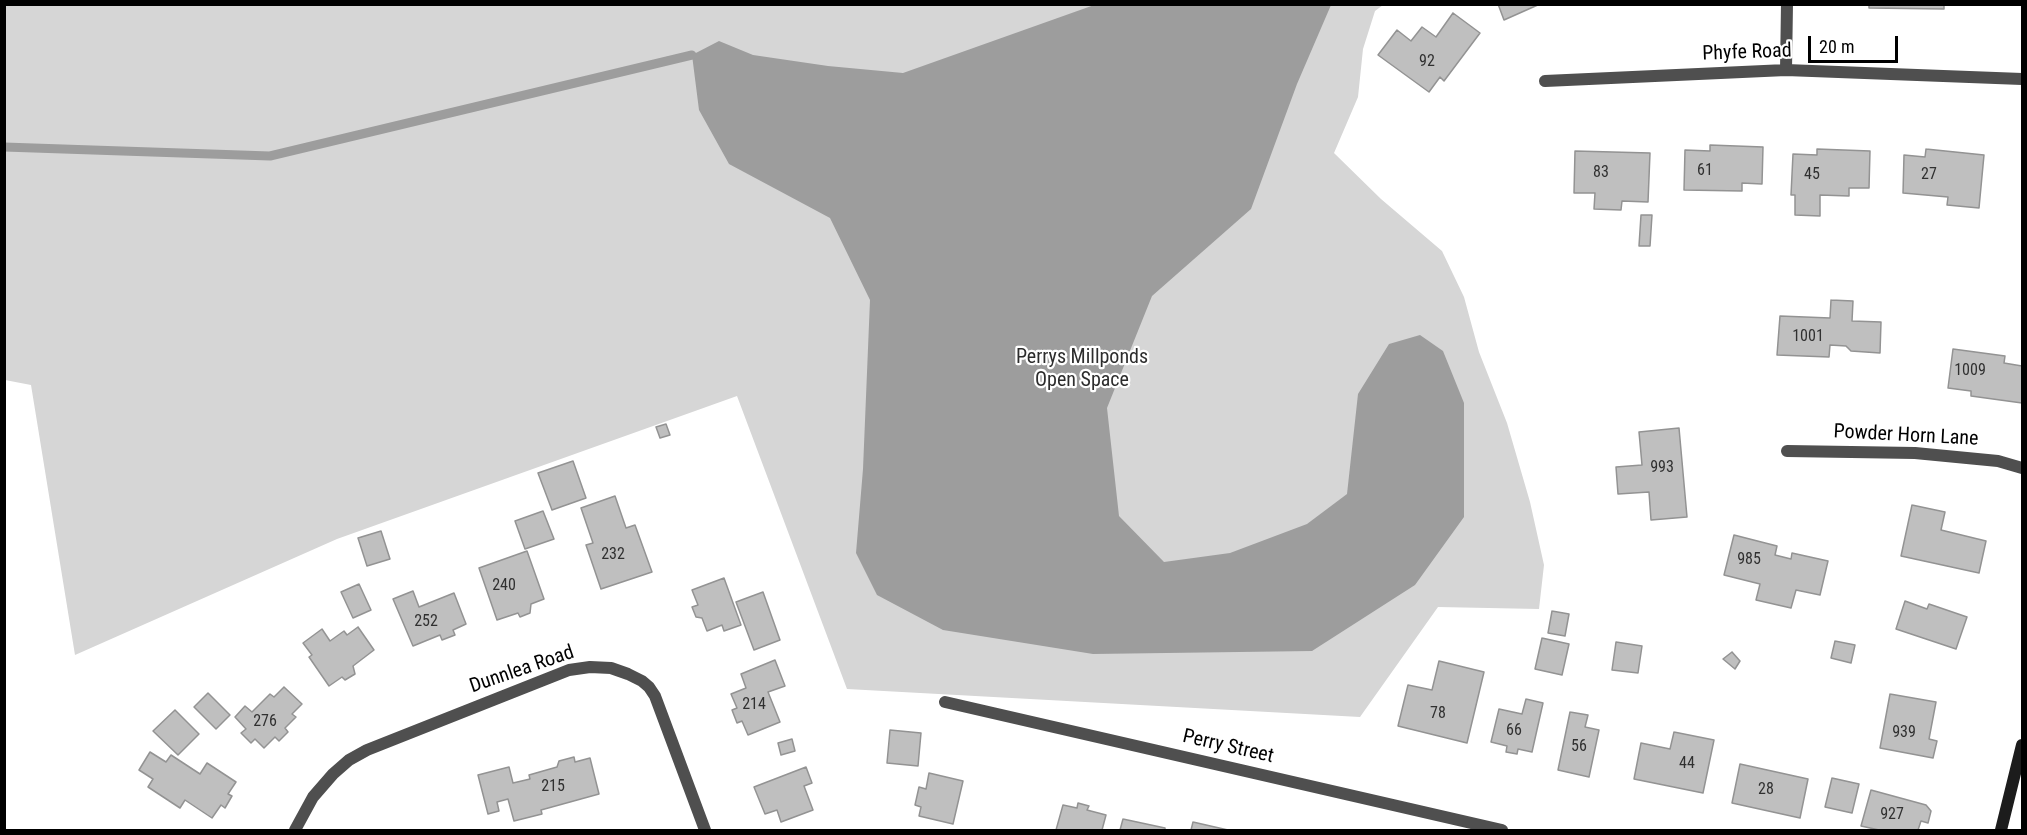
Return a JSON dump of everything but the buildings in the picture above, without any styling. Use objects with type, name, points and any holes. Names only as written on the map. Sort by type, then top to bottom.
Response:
[{"type":"main road","points":[[2001,831],[2022,745]]},
{"type":"street","points":[[1786,70],[1787,4]]},
{"type":"street","name":"Phyfe Road","points":[[1545,81],[1786,70],[2022,79]]},
{"type":"street","name":"Powder Horn Lane","points":[[1787,451],[1915,453],[1998,461],[2022,468]]},
{"type":"street","name":"Dunnlea Road","points":[[295,831],[313,797],[349,760],[367,750],[569,670],[590,667],[611,668],[642,681],[649,687],[655,696],[705,831]]},
{"type":"street","name":"Perry Street","points":[[945,702],[1502,831]]},
{"type":"green space","name":"Perrys Millponds Open Space","points":[[5,5],[1383,5],[1375,11],[1363,49],[1358,97],[1334,153],[1381,199],[1442,251],[1464,297],[1479,352],[1507,423],[1530,502],[1544,565],[1539,609],[1438,607],[1360,717],[847,689],[737,396],[337,539],[75,655],[31,385],[5,380]]},
{"type":"shaded area","points":[[1097,4],[1331,5],[1297,84],[1251,209],[1152,296],[1107,408],[1119,516],[1164,562],[1230,553],[1307,524],[1347,494],[1358,394],[1389,344],[1420,335],[1443,351],[1464,403],[1464,517],[1415,585],[1312,651],[1093,654],[943,630],[877,595],[856,553],[863,469],[870,300],[830,218],[729,164],[699,110],[692,55],[719,41],[753,55],[828,66],[903,73]]},
{"type":"waterway","points":[[4,147],[270,156],[692,55]]}]
